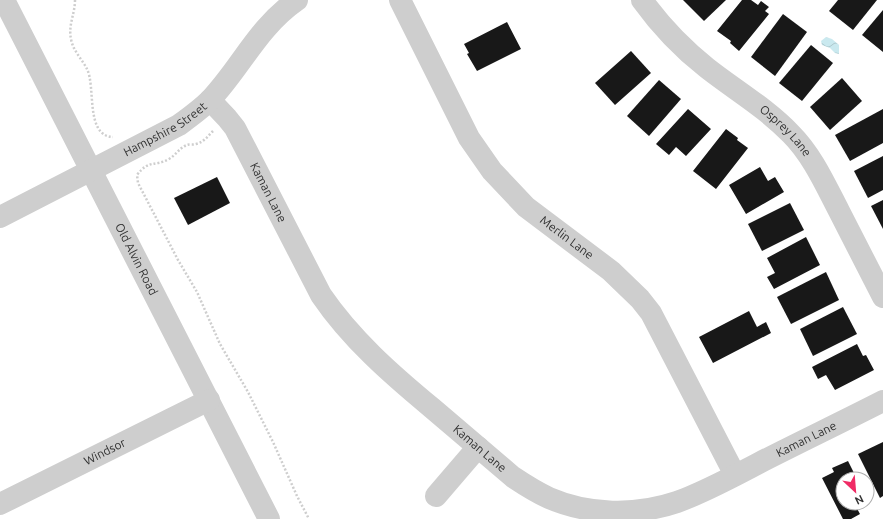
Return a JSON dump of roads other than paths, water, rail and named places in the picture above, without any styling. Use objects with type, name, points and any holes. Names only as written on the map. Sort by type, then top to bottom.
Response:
[{"type":"street","name":"Old Alvin Road","points":[[4,0],[269,519]]},
{"type":"street","name":"Hampshire Street","points":[[0,217],[179,125],[210,100],[272,20],[297,0]]},
{"type":"street","name":"Merlin Lane","points":[[400,0],[470,138],[492,170],[526,207],[611,270],[640,299],[651,313],[735,475]]},
{"type":"street","name":"Osprey Lane","points":[[642,0],[685,48],[707,68],[775,118],[803,148],[826,185],[883,297]]},
{"type":"street","name":"Kaman Lane","points":[[210,100],[227,118],[242,140],[311,277],[333,312],[354,336],[384,365],[478,447],[513,477],[550,498],[571,506],[591,510],[629,511],[653,508],[676,502],[735,475],[883,401]]},
{"type":"street","name":"Windsor","points":[[0,504],[208,400]]},
{"type":"street","points":[[436,496],[478,447]]},
{"type":"water","points":[[826,37],[832,39],[839,45],[839,54],[822,45],[821,41]]}]
